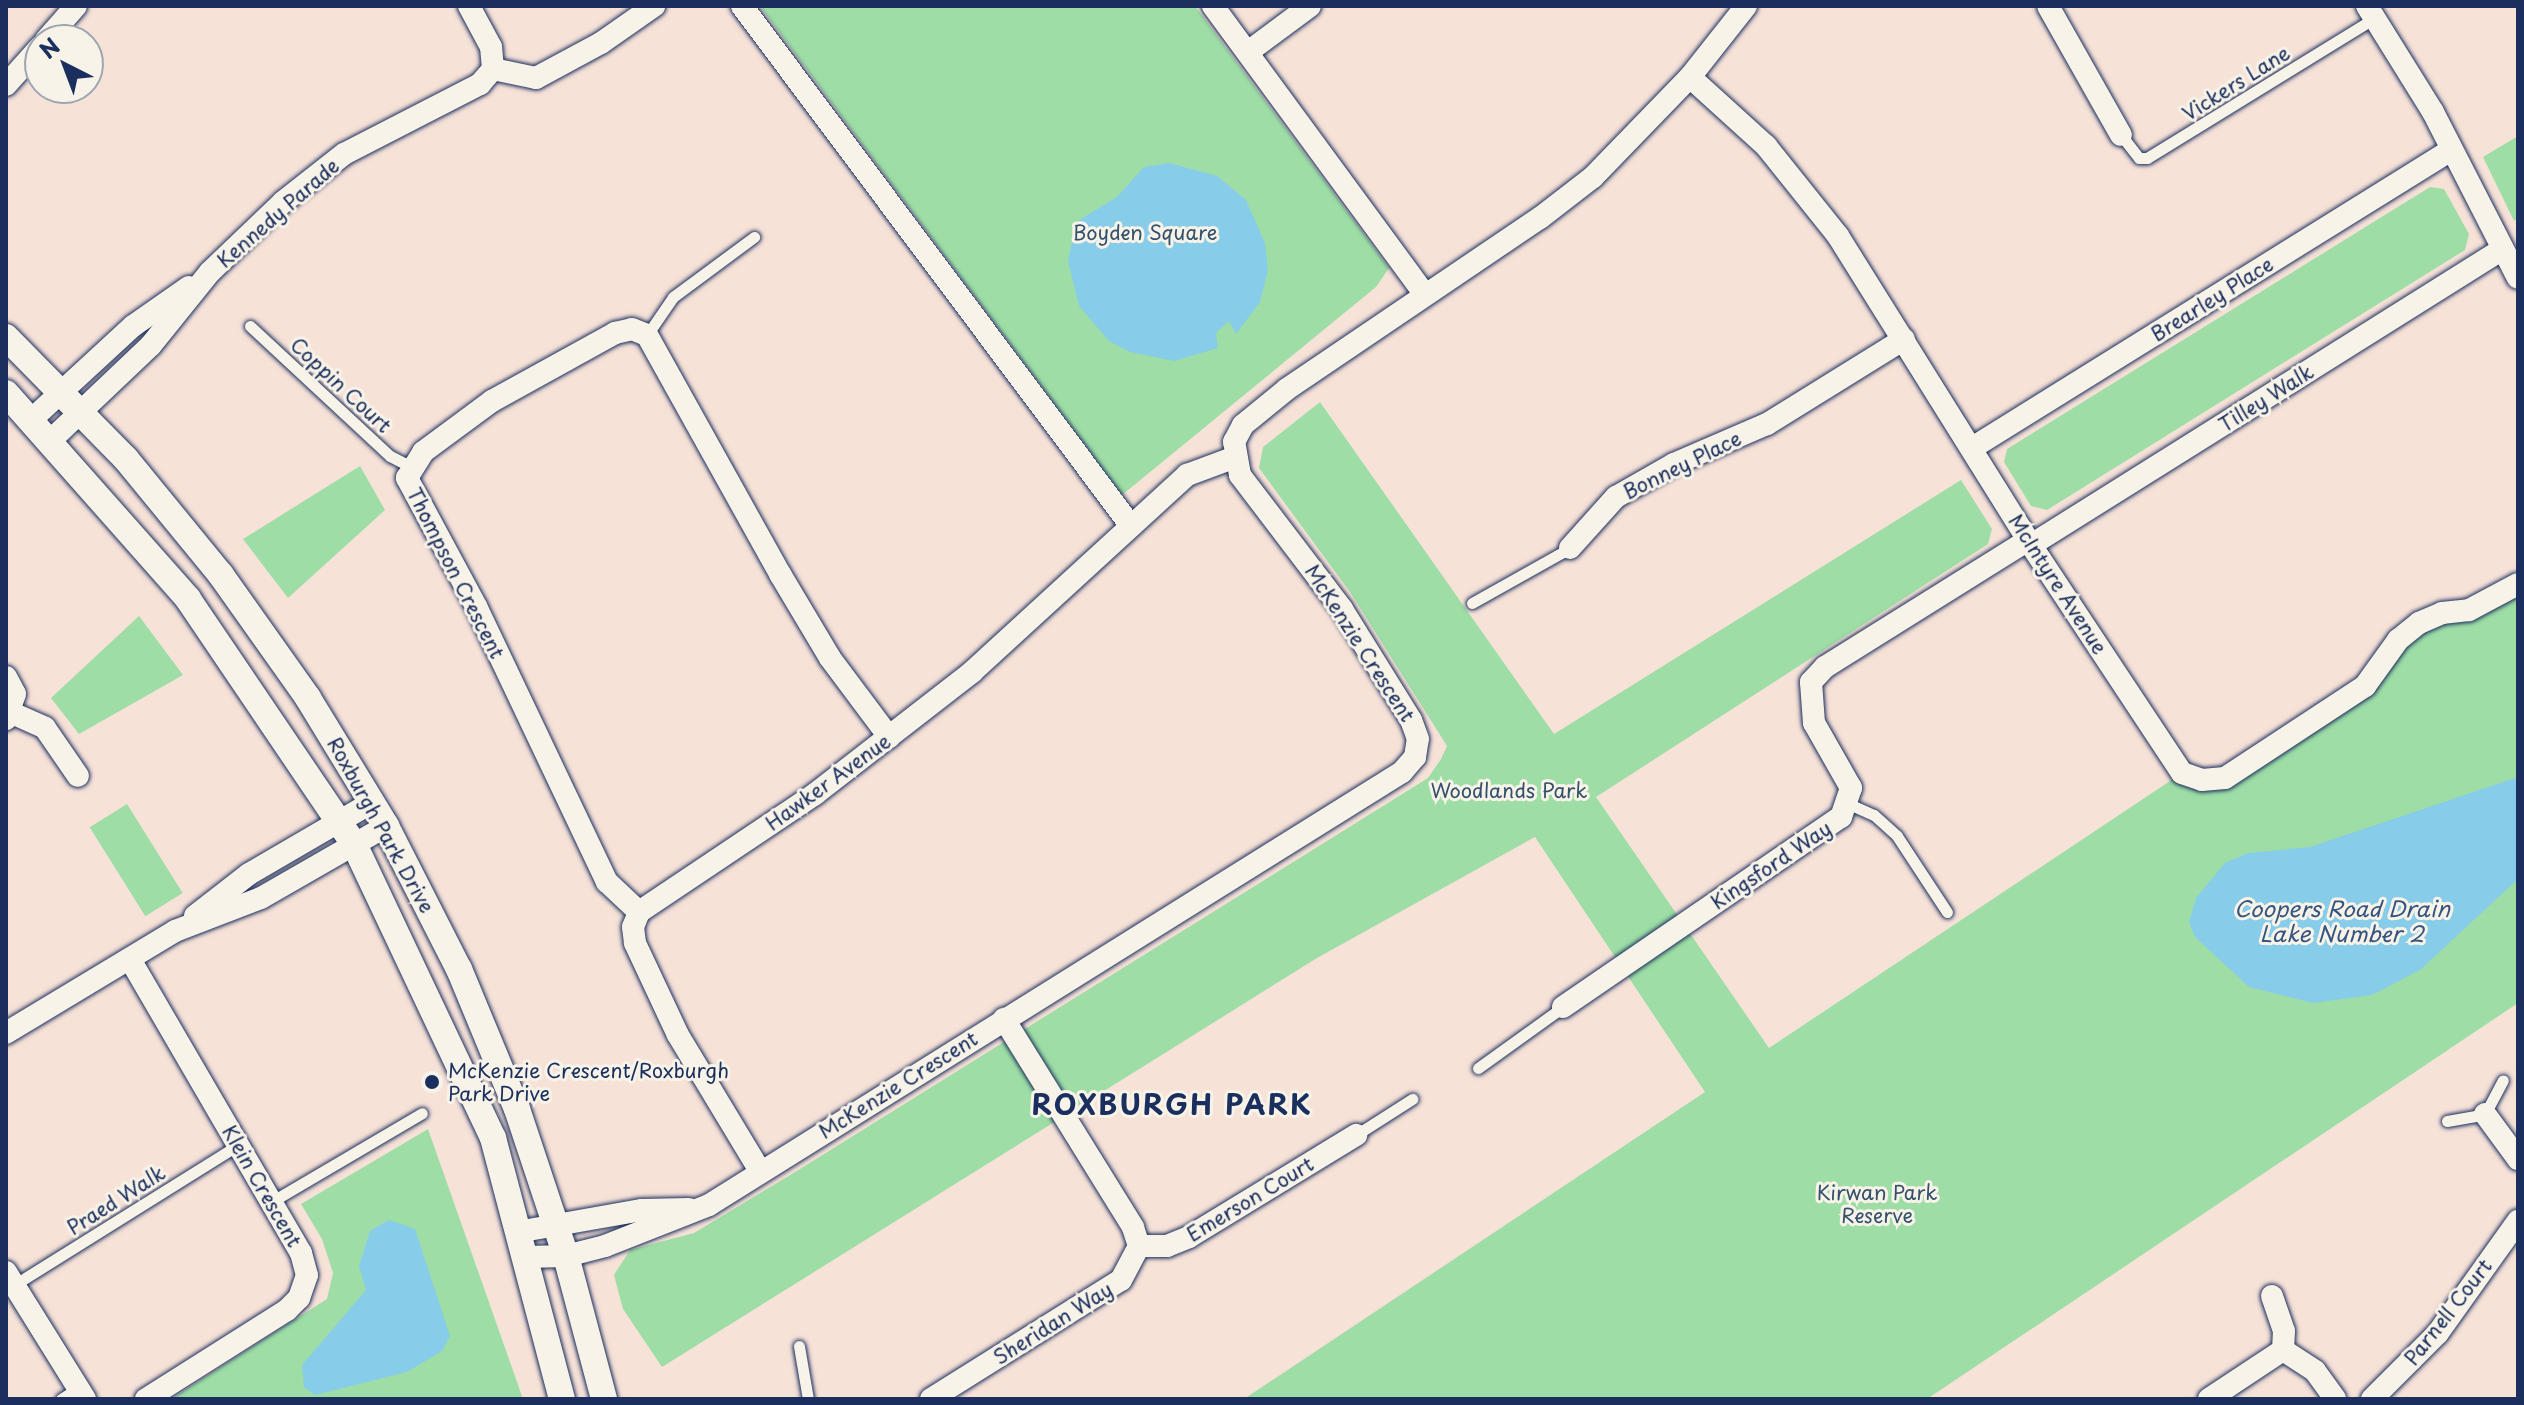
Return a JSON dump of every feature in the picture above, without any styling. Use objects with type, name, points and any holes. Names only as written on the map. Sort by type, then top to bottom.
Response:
[{"type":"street","points":[[60,24],[76,6]]},
{"type":"street","points":[[469,6],[491,47],[493,69],[536,78],[654,6]]},
{"type":"street","points":[[742,6],[1131,526]]},
{"type":"street","points":[[1213,6],[1424,293]]},
{"type":"street","points":[[1248,52],[1310,6]]},
{"type":"street","points":[[1233,458],[1243,425],[1338,351],[1529,226],[1593,177],[1690,77],[1746,6]]},
{"type":"street","points":[[2048,6],[2121,135]]},
{"type":"street","points":[[2371,12],[2451,150],[2518,278]]},
{"type":"street","points":[[6,85],[24,65]]},
{"type":"street","name":"Kennedy Parade","points":[[50,441],[151,345],[210,272],[283,202],[344,154],[413,115],[466,94],[493,69]]},
{"type":"street","name":"McIntyre Avenue","points":[[1690,77],[1766,146],[1809,194],[1904,339],[2029,543],[2182,773],[2202,780],[2225,778],[2365,686],[2398,640],[2419,623],[2442,613],[2469,610],[2518,584]]},
{"type":"street","name":"Brearley Place","points":[[1972,448],[2451,150]]},
{"type":"street","name":"Tilley Walk","points":[[2029,543],[2501,250]]},
{"type":"street","name":"Kennedy Parade","points":[[31,420],[133,326],[210,272]]},
{"type":"street","name":"Thompson Crescent","points":[[639,912],[607,882],[477,608],[413,496],[407,478],[410,466],[526,379],[615,333],[632,329],[647,335]]},
{"type":"street","points":[[647,335],[794,598],[889,737]]},
{"type":"street","name":"Roxburgh Park Drive","points":[[6,337],[81,412],[221,575],[386,826],[459,969],[517,1109],[566,1256],[604,1399]]},
{"type":"street","name":"Bonney Place","points":[[1570,548],[1616,497],[1674,464],[1767,424],[1904,339]]},
{"type":"street","name":"Roxburgh Park Drive","points":[[6,393],[188,599],[355,846],[493,1138],[562,1399]]},
{"type":"street","name":"Hawker Avenue","points":[[639,912],[815,794],[972,672],[1187,475],[1233,458]]},
{"type":"street","name":"McKenzie Crescent","points":[[522,1245],[566,1256],[676,1222],[709,1205],[1402,772],[1415,757],[1418,739],[1411,720],[1342,609],[1233,458]]},
{"type":"street","name":"Kingsford Way","points":[[1563,1007],[1828,828],[1849,804],[1846,774],[1814,723],[1811,682],[1825,667],[2029,543]]},
{"type":"street","points":[[6,677],[15,694],[9,716],[45,728],[78,776]]},
{"type":"street","points":[[6,1033],[131,961],[249,874],[371,803]]},
{"type":"street","points":[[175,931],[261,898],[386,826]]},
{"type":"street","points":[[639,912],[635,943],[692,1060],[760,1171]]},
{"type":"street","name":"Klein Crescent","points":[[131,961],[306,1266],[299,1298],[146,1399]]},
{"type":"street","points":[[1004,1019],[1133,1227],[1139,1246]]},
{"type":"street","points":[[2485,1114],[2518,1159]]},
{"type":"street","name":"Emerson Court","points":[[1139,1246],[1167,1246],[1189,1237],[1356,1135]]},
{"type":"street","name":"McKenzie Crescent","points":[[522,1245],[556,1224],[709,1205]]},
{"type":"street","name":"Parnell Court","points":[[2372,1399],[2438,1333],[2518,1221]]},
{"type":"street","name":"Sheridan Way","points":[[931,1399],[1121,1280],[1139,1246]]},
{"type":"street","points":[[10,1279],[75,1395]]},
{"type":"street","points":[[2272,1296],[2284,1331],[2283,1350]]},
{"type":"street","points":[[2209,1399],[2283,1350]]},
{"type":"street","points":[[2283,1350],[2315,1371],[2335,1399]]},
{"type":"lane","name":"Vickers Lane","points":[[2121,135],[2139,158],[2147,158],[2371,12]]},
{"type":"lane","points":[[647,335],[673,297],[754,237]]},
{"type":"lane","name":"Coppin Court","points":[[250,326],[390,456],[410,466]]},
{"type":"lane","name":"Bonney Place","points":[[1472,603],[1570,548]]},
{"type":"lane","points":[[1849,804],[1874,815],[1897,836],[1947,912]]},
{"type":"lane","points":[[1478,1068],[1563,1007]]},
{"type":"lane","points":[[2447,1121],[2485,1114],[2503,1080]]},
{"type":"lane","points":[[1356,1135],[1412,1099]]},
{"type":"lane","points":[[271,1202],[422,1113]]},
{"type":"lane","name":"Praed Walk","points":[[10,1279],[238,1145]]},
{"type":"lane","points":[[799,1346],[808,1399]]},
{"type":"green space","name":"Boyden Square","points":[[760,6],[1195,6],[1389,268],[1376,287],[1122,495]]},
{"type":"green space","points":[[2518,136],[2518,218],[2514,221],[2483,157]]},
{"type":"green space","points":[[2430,187],[2444,189],[2469,234],[2465,250],[2047,510],[2031,506],[2004,462],[2007,449]]},
{"type":"green space","name":"Kirwan Park Reserve","points":[[1320,402],[1554,734],[1961,480],[1992,529],[1988,544],[1596,797],[1769,1048],[2182,773],[2202,780],[2365,686],[2398,640],[2518,584],[2518,1003],[1927,1399],[1244,1399],[1705,1092],[1535,837],[1317,958],[662,1367],[623,1309],[614,1275],[630,1250],[694,1233],[792,1174],[1428,778],[1441,759],[1447,746],[1350,592],[1259,468],[1263,447]]},
{"type":"green space","points":[[360,466],[385,510],[288,598],[243,539]]},
{"type":"green space","points":[[139,616],[183,675],[79,734],[51,698]]},
{"type":"green space","points":[[127,804],[183,893],[145,916],[90,827]]},
{"type":"green space","points":[[428,1129],[523,1399],[171,1399],[327,1299],[333,1273],[322,1239],[301,1204]]},
{"type":"water","points":[[1169,163],[1217,176],[1246,200],[1265,243],[1268,270],[1260,302],[1236,334],[1229,321],[1216,333],[1218,348],[1174,361],[1130,352],[1109,341],[1079,306],[1068,261],[1076,222],[1117,197],[1144,167]]},
{"type":"water","name":"Coopers Road Drain Lake Number 2","points":[[2518,777],[2518,879],[2420,970],[2372,995],[2313,1003],[2249,987],[2195,937],[2189,922],[2196,898],[2225,863],[2248,853],[2310,847]]},
{"type":"water","points":[[389,1220],[415,1229],[450,1336],[442,1351],[407,1372],[315,1395],[304,1387],[302,1365],[366,1290],[359,1266],[370,1231]]},
{"type":"place","name":"McKenzie Crescent/Roxburgh Park Drive","points":[[432,1082]]},
{"type":"district","name":"ROXBURGH PARK","points":[[1172,1104]]},
{"type":"park label","name":"Woodlands Park","points":[[1509,790]]}]
